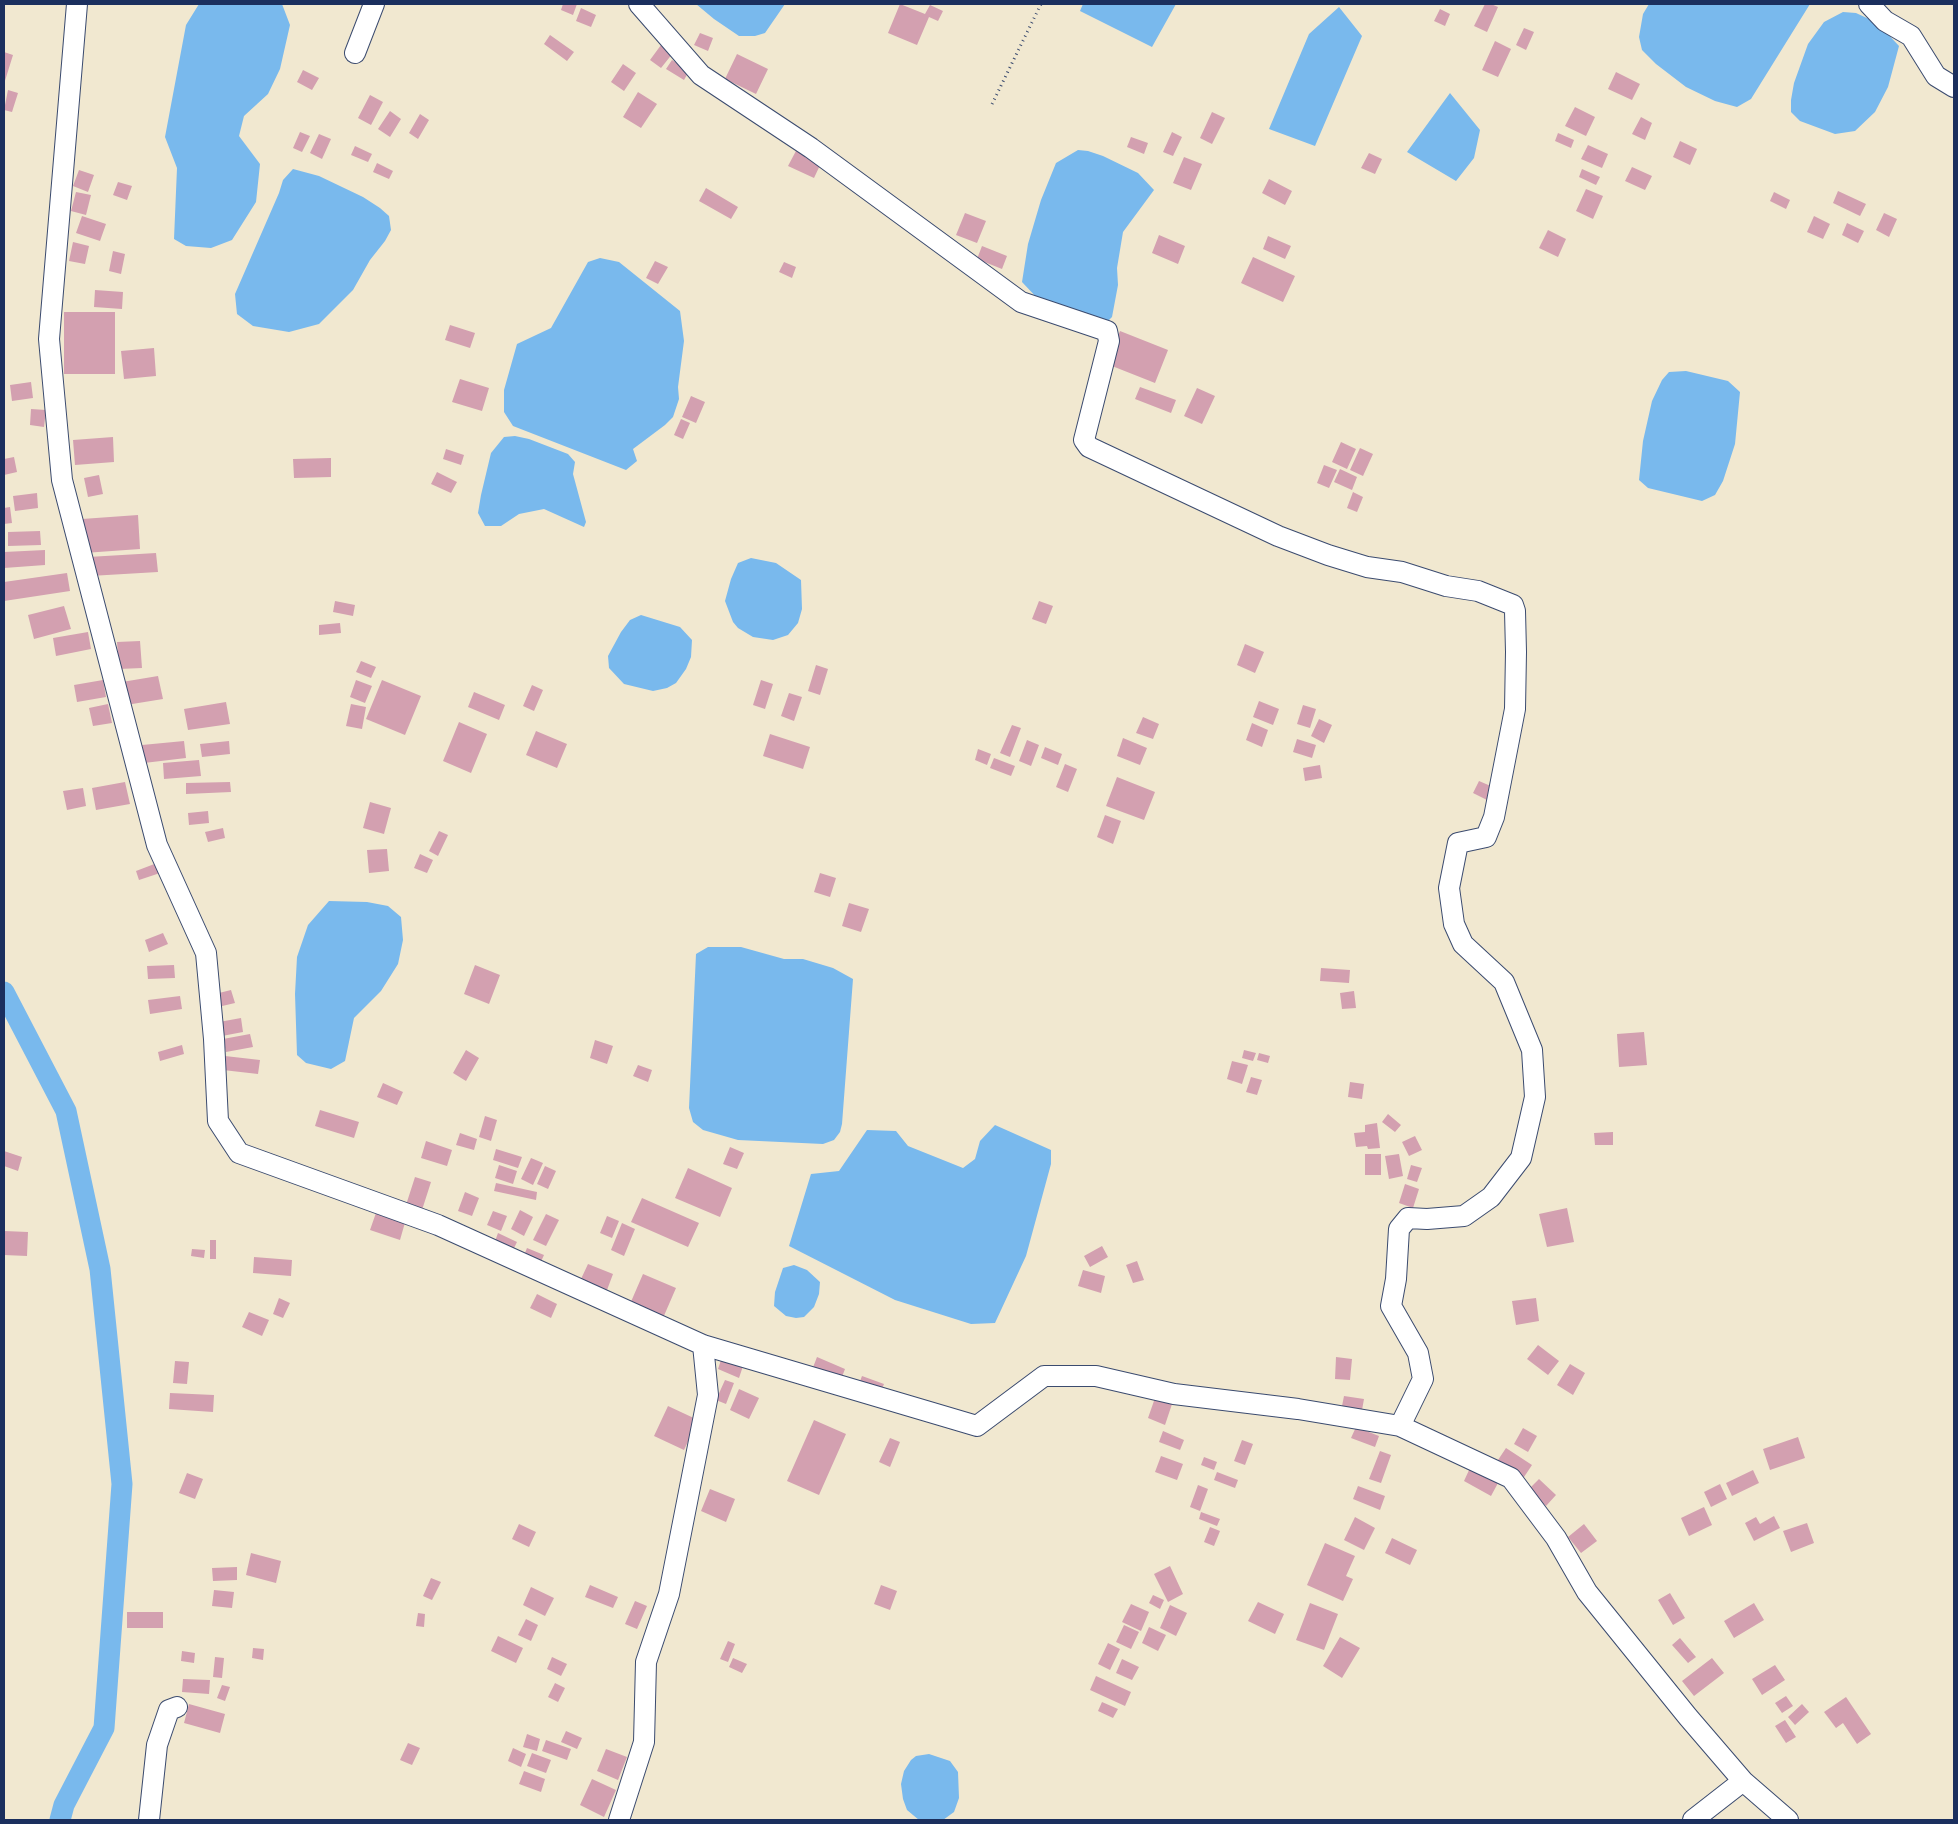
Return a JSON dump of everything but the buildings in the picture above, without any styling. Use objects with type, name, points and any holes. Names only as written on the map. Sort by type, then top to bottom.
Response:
[{"type":"street","points":[[77,4],[49,339],[62,480],[157,845],[206,953],[214,1039],[218,1121],[239,1153],[438,1225],[703,1345],[977,1426],[1044,1376],[1096,1376],[1174,1394],[1298,1409],[1400,1426],[1510,1478],[1556,1538],[1587,1592],[1688,1718],[1743,1780],[1788,1820]]},
{"type":"street","points":[[355,53],[374,4]]},
{"type":"street","points":[[639,4],[701,75],[811,148],[1021,302],[1107,331],[1109,341],[1084,440],[1088,447],[1278,536],[1328,555],[1367,567],[1402,572],[1446,586],[1478,591],[1513,605],[1516,623],[1515,709],[1494,817],[1486,837],[1458,843],[1450,888],[1454,924],[1463,944],[1504,982],[1532,1050],[1535,1097],[1521,1158],[1491,1197],[1464,1216],[1427,1219],[1408,1218],[1399,1229],[1396,1279],[1392,1306],[1418,1353],[1423,1378],[1400,1426]]},
{"type":"street","points":[[1869,4],[1885,21],[1910,36],[1936,76],[1954,87]]},
{"type":"street","points":[[619,1820],[644,1742],[646,1662],[670,1594],[708,1395],[703,1345]]},
{"type":"street","points":[[149,1820],[157,1745],[168,1710],[178,1707]]},
{"type":"street","points":[[1694,1820],[1743,1780]]},
{"type":"path","points":[[992,104],[1041,4]]},
{"type":"water","points":[[199,4],[282,4],[290,25],[280,69],[268,94],[244,116],[239,136],[260,164],[256,202],[232,240],[211,248],[186,246],[174,239],[177,168],[165,137],[186,25]]},
{"type":"water","points":[[696,4],[785,4],[765,33],[755,36],[739,36]]},
{"type":"water","points":[[1083,4],[1176,4],[1152,47],[1080,11]]},
{"type":"water","points":[[1649,4],[1810,4],[1751,99],[1737,107],[1715,101],[1686,87],[1656,64],[1642,50],[1639,37],[1643,14]]},
{"type":"water","points":[[1339,7],[1362,36],[1315,146],[1269,129],[1309,34]]},
{"type":"water","points":[[1843,12],[1856,13],[1869,19],[1885,31],[1899,46],[1888,87],[1875,112],[1855,131],[1835,134],[1800,121],[1791,112],[1791,100],[1794,83],[1808,44],[1824,22]]},
{"type":"water","points":[[1450,93],[1480,130],[1474,158],[1456,181],[1407,152]]},
{"type":"water","points":[[1078,150],[1103,156],[1138,173],[1154,190],[1123,232],[1117,268],[1118,285],[1112,317],[1108,321],[1039,300],[1022,282],[1028,244],[1041,200],[1056,163]]},
{"type":"water","points":[[293,169],[319,176],[363,197],[389,216],[391,230],[370,260],[353,290],[319,324],[289,332],[253,326],[237,314],[235,294],[283,180]]},
{"type":"water","points":[[600,258],[619,262],[680,311],[684,341],[678,387],[679,399],[673,417],[633,449],[637,461],[626,470],[513,426],[504,412],[504,390],[517,344],[551,328],[588,262]]},
{"type":"water","points":[[1686,371],[1728,381],[1740,392],[1735,444],[1723,481],[1715,495],[1702,501],[1648,488],[1639,480],[1643,441],[1652,401],[1662,380],[1669,372]]},
{"type":"water","points":[[515,436],[529,439],[568,454],[575,462],[573,474],[586,522],[584,527],[544,509],[519,514],[501,526],[485,526],[478,513],[491,453],[504,437]]},
{"type":"water","points":[[751,558],[776,563],[801,580],[802,609],[798,623],[788,635],[773,640],[753,637],[738,628],[733,622],[725,601],[731,579],[738,563]]},
{"type":"water","points":[[641,615],[680,627],[692,640],[691,657],[686,669],[676,683],[667,688],[653,691],[624,684],[609,668],[608,656],[621,632],[630,620]]},
{"type":"water","points":[[329,901],[367,902],[388,906],[401,917],[403,940],[398,964],[381,991],[354,1018],[345,1061],[331,1069],[306,1063],[297,1055],[295,994],[297,957],[308,925]]},
{"type":"water","points":[[708,947],[741,947],[784,959],[803,959],[833,968],[853,979],[842,1124],[840,1132],[834,1140],[823,1144],[738,1140],[703,1130],[693,1122],[689,1108],[696,954]]},
{"type":"water","points":[[995,1125],[1051,1150],[1051,1164],[1026,1256],[995,1323],[971,1324],[895,1300],[789,1246],[811,1174],[839,1171],[867,1130],[896,1131],[908,1146],[963,1168],[975,1159],[980,1141]]},
{"type":"water","points":[[794,1265],[807,1270],[820,1282],[819,1294],[814,1307],[804,1317],[796,1318],[786,1316],[774,1306],[775,1292],[783,1268]]},
{"type":"water","points":[[929,1754],[950,1761],[958,1772],[959,1798],[954,1812],[943,1820],[919,1820],[907,1810],[903,1799],[901,1784],[904,1771],[916,1756]]},
{"type":"waterway","points":[[4,992],[66,1111],[100,1269],[122,1484],[104,1728],[64,1805],[60,1820]]}]
